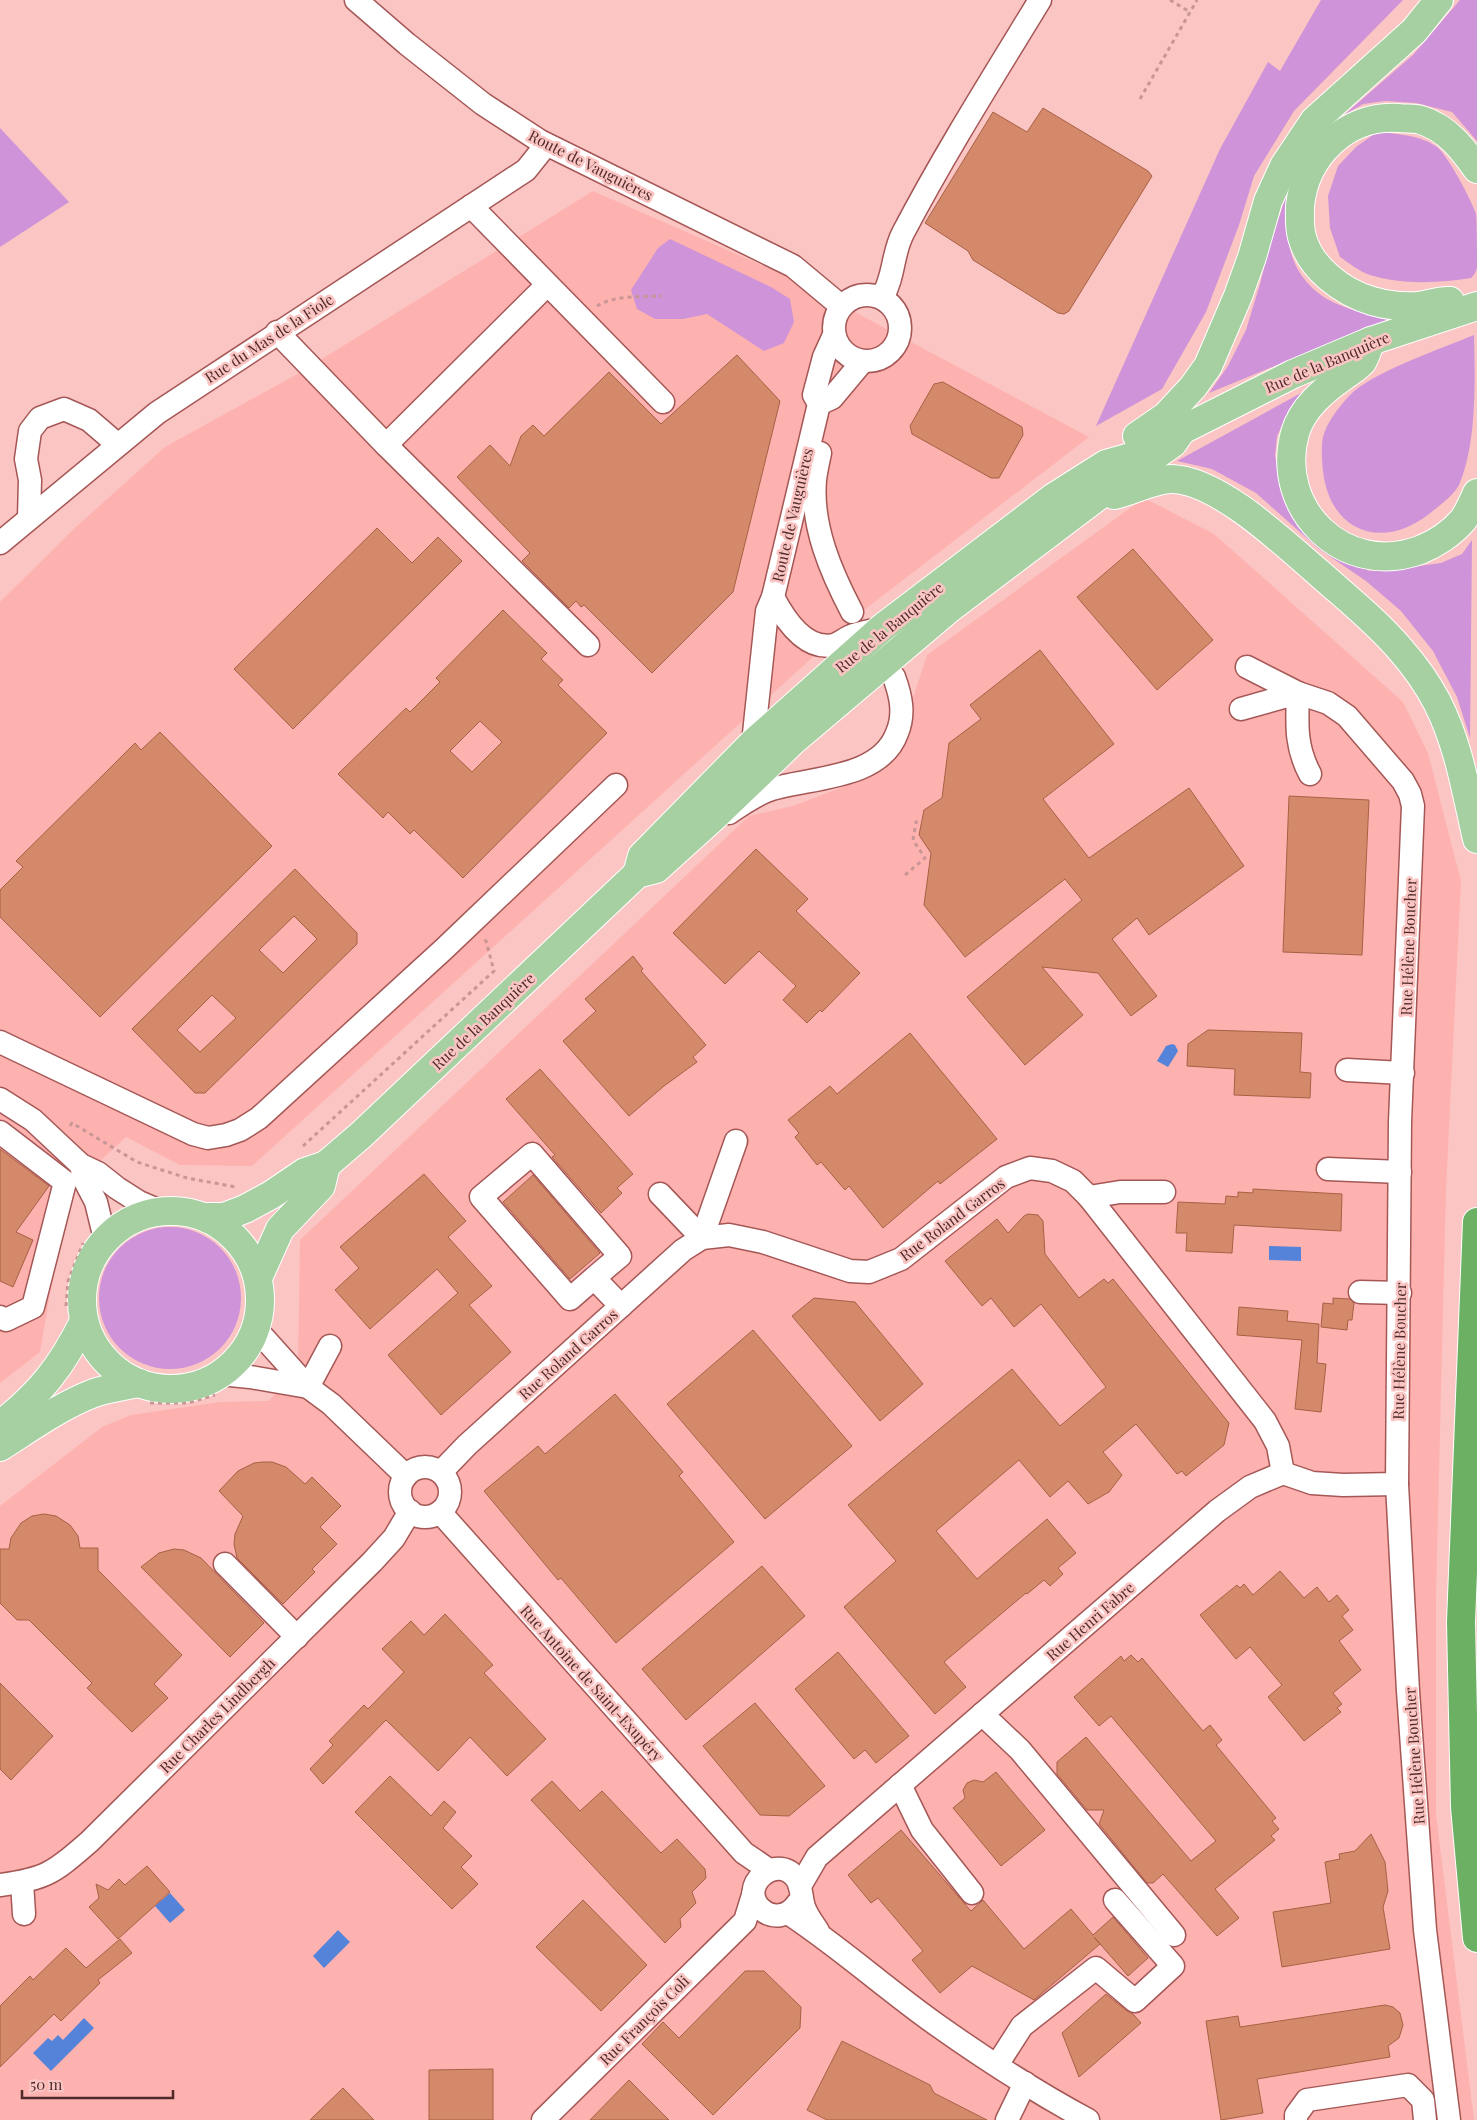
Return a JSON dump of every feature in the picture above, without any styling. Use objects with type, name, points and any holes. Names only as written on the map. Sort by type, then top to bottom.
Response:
[{"type":"highway","points":[[1477,1222],[1462,1622],[1465,1806],[1477,1938]]},
{"type":"main road","points":[[1106,464],[1119,448],[1166,416],[1193,387],[1208,366],[1250,265],[1268,201],[1284,166],[1314,122],[1414,31],[1439,0]]},
{"type":"main road","points":[[1477,169],[1465,152],[1447,133],[1421,120],[1390,117],[1359,122],[1332,140],[1313,162],[1302,193],[1300,217],[1301,236],[1309,254],[1329,277],[1347,290],[1370,300],[1394,306],[1417,306],[1448,300],[1477,307]]},
{"type":"main road","name":"Rue de la Banquière","points":[[637,874],[642,856],[753,743],[882,628],[1054,497],[1106,464],[1131,458],[1166,435],[1182,430],[1292,374],[1371,341],[1477,307]]},
{"type":"main road","points":[[1371,341],[1361,363],[1323,392],[1311,404],[1295,432],[1292,452],[1293,475],[1298,494],[1318,528],[1343,548],[1361,554],[1375,557],[1402,555],[1428,546],[1447,535],[1463,519],[1477,493]]},
{"type":"main road","name":"Rue de la Banquière","points":[[206,1218],[224,1217],[245,1209],[271,1195],[305,1172],[326,1165],[369,1128],[637,874],[656,869],[794,740],[950,608],[1100,494],[1173,443],[1182,430]]},
{"type":"main road","points":[[1100,494],[1116,495],[1135,487],[1172,479],[1187,481],[1209,490],[1239,508],[1272,533],[1370,617],[1400,649],[1425,682],[1437,702],[1462,771],[1477,839]]},
{"type":"main road","points":[[258,1278],[280,1229],[321,1186],[326,1165]]},
{"type":"main road","points":[[0,1425],[34,1396],[63,1360],[96,1238],[140,1216],[160,1211],[191,1213],[206,1218],[224,1228],[239,1242],[250,1258],[258,1278],[260,1303],[256,1329],[242,1354],[220,1384],[160,1388],[144,1393],[96,1393],[71,1404],[0,1447]]},
{"type":"main road","points":[[75,1316],[114,1369],[144,1393]]},
{"type":"street","name":"Route de Vauguières","points":[[356,0],[483,104],[546,145],[793,266],[841,306]]},
{"type":"street","points":[[882,298],[890,283],[902,235],[972,111],[1040,0]]},
{"type":"street","name":"Rue du Mas de la Fiole","points":[[0,543],[117,444],[157,413],[277,332],[526,170],[546,145]]},
{"type":"street","points":[[471,206],[663,402]]},
{"type":"street","points":[[386,445],[547,285]]},
{"type":"street","points":[[871,294],[882,298],[891,304],[897,314],[900,324],[900,336],[895,346],[887,354],[872,361],[853,359],[844,353],[834,335],[833,325],[841,306],[850,299],[860,295],[871,294]]},
{"type":"street","points":[[277,332],[386,445],[588,645]]},
{"type":"street","name":"Route de Vauguières","points":[[753,743],[767,611],[773,598],[818,404],[814,395],[824,357],[834,335]]},
{"type":"street","points":[[818,404],[832,398],[863,361]]},
{"type":"street","points":[[29,518],[30,480],[26,459],[30,432],[40,418],[64,409],[89,420],[117,444]]},
{"type":"street","points":[[812,431],[820,451],[815,480],[820,534],[830,564],[852,612]]},
{"type":"street","name":"Route de Vauguières","points":[[773,598],[794,631],[819,644],[834,645],[853,635],[882,628]]},
{"type":"street","points":[[765,633],[794,631]]},
{"type":"street","name":"Rue Hélène Boucher","points":[[1247,667],[1298,693],[1328,703],[1347,716],[1394,770],[1410,794],[1413,821],[1400,1172],[1398,1484],[1408,1691],[1425,1930],[1449,2120]]},
{"type":"street","points":[[718,813],[726,815],[770,790],[844,773],[876,760],[892,746],[901,724],[901,698],[894,677]]},
{"type":"street","points":[[1241,710],[1298,693],[1297,738],[1302,759],[1310,774]]},
{"type":"street","points":[[0,1042],[193,1134],[208,1138],[240,1130],[260,1118],[444,949],[616,785]]},
{"type":"street","points":[[1347,1070],[1403,1073]]},
{"type":"street","points":[[0,1098],[33,1120],[81,1164],[98,1173],[116,1188],[139,1202],[160,1211]]},
{"type":"street","points":[[0,1132],[65,1182],[33,1306],[6,1320],[0,1317]]},
{"type":"street","points":[[660,1194],[702,1238],[736,1141]]},
{"type":"street","points":[[532,1154],[620,1256],[594,1278],[570,1299],[481,1197],[532,1154]]},
{"type":"street","points":[[81,1164],[84,1179],[96,1202],[96,1238]]},
{"type":"street","name":"Rue Roland Garros","points":[[441,1472],[467,1444],[683,1250],[702,1238],[729,1235],[763,1242],[850,1272],[868,1272],[901,1259],[1006,1177],[1030,1168],[1052,1171],[1072,1181],[1089,1197],[1265,1421],[1278,1446],[1283,1473]]},
{"type":"street","points":[[1328,1169],[1400,1172]]},
{"type":"street","points":[[1089,1197],[1120,1192],[1164,1192]]},
{"type":"street","points":[[594,1278],[621,1306]]},
{"type":"street","points":[[1360,1292],[1400,1293]]},
{"type":"street","points":[[256,1329],[308,1387],[331,1404],[406,1476]]},
{"type":"street","points":[[308,1387],[330,1346]]},
{"type":"street","points":[[220,1384],[250,1377],[308,1387]]},
{"type":"street","points":[[419,1468],[434,1468],[441,1472],[446,1478],[450,1492],[446,1506],[440,1512],[425,1516],[410,1511],[405,1506],[400,1490],[406,1476],[419,1468]]},
{"type":"street","points":[[1283,1473],[1312,1483],[1343,1485],[1398,1484]]},
{"type":"street","name":"Rue Henri Fabre","points":[[765,1880],[817,1858],[1217,1511],[1250,1487],[1283,1473]]},
{"type":"street","name":"Rue Charles Lindbergh","points":[[0,1885],[41,1877],[58,1869],[89,1842],[394,1538],[410,1511]]},
{"type":"street","name":"Rue Antoine de Saint-Exupéry","points":[[440,1512],[744,1853],[765,1880]]},
{"type":"street","points":[[225,1564],[296,1637]]},
{"type":"street","points":[[982,1714],[1020,1750],[1174,1935]]},
{"type":"street","points":[[900,1785],[922,1830],[972,1893]]},
{"type":"street","name":"Rue Henri Fabre","points":[[800,1890],[817,1858]]},
{"type":"street","points":[[820,1934],[804,1909],[800,1890],[791,1873],[765,1880],[755,1902],[760,1908],[780,1914],[820,1934],[936,2025],[1025,2084],[1088,2120]]},
{"type":"street","name":"Rue François Coli","points":[[542,2120],[745,1920],[765,1880]]},
{"type":"street","points":[[22,1882],[24,1914]]},
{"type":"street","points":[[745,1920],[780,1914],[799,1902],[800,1890]]},
{"type":"street","points":[[997,2065],[1022,2026],[1096,1968],[1135,2001],[1173,1966],[1115,1900]]},
{"type":"street","points":[[1008,2120],[1025,2084]]},
{"type":"street","points":[[1296,2120],[1296,2114],[1307,2100],[1408,2085],[1423,2100],[1425,2120]]},
{"type":"path","points":[[1170,0],[1190,12]]},
{"type":"path","points":[[1140,99],[1197,0]]},
{"type":"path","points":[[580,318],[602,302],[662,296]]},
{"type":"path","points":[[905,875],[926,858],[913,840],[916,822],[922,822]]},
{"type":"path","points":[[116,1188],[137,1162]]},
{"type":"path","points":[[75,1316],[68,1281],[77,1256],[96,1238]]},
{"type":"path","points":[[144,1393],[188,1403],[220,1384]]},
{"type":"shaded area","points":[[1321,0],[1403,0],[1294,111],[1254,176],[1239,225],[1206,312],[1162,389],[1096,426],[1220,149],[1268,62],[1280,71]]},
{"type":"shaded area","points":[[1460,0],[1477,0],[1477,141],[1452,112],[1416,103],[1385,101],[1363,104],[1344,115],[1413,55]]},
{"type":"shaded area","points":[[0,128],[69,202],[0,247]]},
{"type":"shaded area","points":[[1377,132],[1408,136],[1431,143],[1442,152],[1453,168],[1476,214],[1477,268],[1471,278],[1433,282],[1408,282],[1382,278],[1366,274],[1340,257],[1330,228],[1328,196],[1338,166],[1356,147]]},
{"type":"shaded area","points":[[1293,175],[1288,212],[1288,230],[1294,262],[1301,274],[1315,291],[1327,299],[1354,310],[1389,319],[1209,393],[1228,366],[1246,330],[1271,241]]},
{"type":"shaded area","points":[[593,191],[791,278],[1089,437],[868,607],[252,1166],[180,1165],[126,1137],[68,1191],[40,1352],[0,1383],[0,602],[76,527],[165,447],[301,372]]},
{"type":"shaded area","points":[[670,239],[771,287],[790,299],[794,322],[784,343],[764,351],[707,314],[683,319],[655,319],[637,309],[631,290],[658,248]]},
{"type":"shaded area","points":[[1474,335],[1474,412],[1469,450],[1459,485],[1446,501],[1429,514],[1411,525],[1394,531],[1377,533],[1361,529],[1347,521],[1336,509],[1328,492],[1323,471],[1323,437],[1334,415],[1349,396],[1359,387],[1373,379],[1408,362]]},
{"type":"shaded area","points":[[1301,393],[1288,413],[1277,436],[1275,456],[1281,483],[1342,560],[1370,571],[1441,563],[1462,554],[1472,540],[1470,738],[1457,697],[1433,651],[1401,611],[1366,581],[1319,549],[1256,493],[1212,469],[1177,461]]},
{"type":"shaded area","points":[[1144,498],[1214,534],[1403,702],[1428,753],[1461,881],[1446,1190],[1436,1594],[1436,1815],[1474,2120],[0,2120],[0,1506],[102,1427],[131,1415],[220,1402],[269,1401],[298,1366],[300,1240],[749,816],[793,806],[864,779],[893,759],[927,655]]},
{"type":"shaded area","points":[[170,1227],[197,1233],[209,1239],[220,1248],[229,1259],[235,1271],[241,1298],[235,1325],[229,1337],[220,1348],[209,1357],[197,1363],[170,1369],[143,1363],[131,1357],[120,1348],[111,1337],[105,1325],[99,1298],[105,1271],[111,1259],[120,1248],[131,1239],[143,1233]]},
{"type":"water","points":[[1175,1045],[1178,1051],[1168,1067],[1157,1061],[1166,1046]]},
{"type":"water","points":[[1269,1246],[1301,1247],[1301,1261],[1269,1260]]},
{"type":"water","points":[[170,1893],[185,1910],[170,1923],[155,1906]]},
{"type":"water","points":[[338,1930],[350,1942],[324,1968],[313,1956]]},
{"type":"water","points":[[84,2018],[94,2028],[51,2071],[33,2053],[48,2038],[52,2041],[58,2035],[63,2040]]},
{"type":"building","points":[[1043,108],[1148,171],[1152,176],[1069,311],[1064,314],[1058,313],[973,260],[968,251],[925,223],[993,112],[1027,132]]},
{"type":"building","points":[[737,355],[780,401],[733,592],[652,673],[584,605],[581,607],[576,601],[569,608],[522,561],[530,553],[457,477],[490,445],[510,466],[521,436],[533,425],[544,436],[609,372],[661,424]]},
{"type":"building","points":[[943,382],[1022,427],[1023,435],[999,478],[991,478],[912,434],[910,426],[934,384]]},
{"type":"building","points":[[377,528],[412,563],[438,537],[462,561],[293,729],[234,669]]},
{"type":"building","points":[[1133,549],[1213,640],[1157,690],[1077,597]]},
{"type":"building","points":[[503,610],[547,653],[541,659],[563,680],[558,685],[607,733],[463,878],[414,830],[410,834],[388,812],[383,818],[338,774],[406,708],[410,712],[440,682],[436,678]],"holes":[[[480,721],[502,742],[472,772],[450,751]]]},
{"type":"building","points":[[1040,650],[1114,744],[1043,799],[1089,858],[1189,788],[1244,866],[1149,935],[1137,918],[1112,939],[1157,996],[1131,1016],[1098,973],[1042,967],[1083,1015],[1025,1065],[967,997],[1082,900],[1065,879],[965,957],[924,905],[931,853],[919,835],[924,810],[942,798],[949,743],[981,719],[970,705]]},
{"type":"building","points":[[160,732],[272,846],[100,1017],[0,917],[0,890],[23,867],[16,861],[135,743],[141,750]]},
{"type":"building","points":[[1289,796],[1369,800],[1362,955],[1283,952]]},
{"type":"building","points":[[756,849],[808,899],[796,911],[860,973],[822,1012],[820,1010],[807,1023],[783,1000],[796,986],[759,951],[725,984],[673,933]]},
{"type":"building","points":[[295,869],[357,933],[357,944],[205,1093],[195,1093],[132,1029]],"holes":[[[294,916],[317,939],[283,973],[259,950]],[[212,995],[236,1018],[200,1052],[177,1030]]]},
{"type":"building","points":[[633,956],[643,969],[641,971],[706,1045],[693,1057],[697,1062],[664,1086],[629,1116],[563,1041],[596,1011],[585,999]]},
{"type":"building","points":[[1208,1030],[1302,1033],[1300,1072],[1311,1073],[1310,1098],[1234,1095],[1235,1069],[1187,1066],[1188,1044]]},
{"type":"building","points":[[910,1033],[997,1139],[940,1184],[938,1181],[883,1228],[849,1186],[845,1190],[821,1162],[817,1165],[795,1137],[799,1133],[788,1120],[830,1086],[837,1094]]},
{"type":"building","points":[[540,1069],[633,1174],[617,1188],[622,1193],[601,1213],[552,1157],[555,1155],[506,1099]]},
{"type":"building","points":[[0,1149],[49,1186],[16,1232],[33,1240],[13,1287],[0,1281]]},
{"type":"building","points":[[424,1174],[466,1221],[448,1237],[492,1286],[469,1305],[511,1352],[441,1415],[388,1355],[458,1293],[437,1269],[370,1329],[335,1290],[359,1268],[340,1247]]},
{"type":"building","points":[[533,1175],[600,1253],[570,1279],[503,1202]]},
{"type":"building","points":[[1253,1189],[1342,1194],[1341,1231],[1234,1225],[1232,1253],[1186,1251],[1187,1233],[1176,1233],[1178,1202],[1225,1204],[1226,1196],[1238,1197],[1238,1192],[1253,1193]]},
{"type":"building","points":[[1028,1214],[1038,1215],[1043,1221],[1045,1254],[1079,1298],[1104,1279],[1108,1283],[1113,1279],[1229,1423],[1224,1445],[1186,1476],[1182,1471],[1177,1474],[1136,1424],[1103,1452],[1122,1475],[1109,1492],[1088,1504],[1068,1481],[1050,1497],[1019,1460],[936,1531],[977,1579],[1047,1519],[1076,1553],[1058,1568],[1063,1574],[1050,1586],[1044,1580],[944,1662],[966,1687],[935,1714],[844,1607],[896,1561],[848,1505],[1012,1369],[1060,1426],[1106,1387],[1041,1304],[1014,1327],[991,1298],[982,1306],[945,1261],[997,1219],[1008,1233]]},
{"type":"building","points":[[814,1298],[855,1302],[923,1384],[880,1421],[792,1316]]},
{"type":"building","points":[[1333,1298],[1350,1299],[1354,1303],[1352,1320],[1348,1320],[1347,1330],[1321,1327],[1323,1303],[1333,1304]]},
{"type":"building","points":[[1239,1307],[1288,1311],[1287,1321],[1319,1324],[1317,1363],[1326,1364],[1321,1412],[1295,1409],[1302,1340],[1237,1335]]},
{"type":"building","points":[[753,1330],[852,1446],[765,1519],[667,1404]]},
{"type":"building","points":[[615,1394],[683,1472],[679,1476],[734,1542],[616,1643],[561,1578],[558,1580],[484,1491],[538,1446],[545,1454]]},
{"type":"building","points":[[272,1462],[286,1467],[305,1484],[312,1477],[341,1506],[320,1527],[337,1544],[312,1569],[315,1572],[283,1604],[237,1558],[234,1544],[235,1534],[243,1516],[219,1491],[238,1471],[254,1463]]},
{"type":"building","points":[[44,1514],[56,1516],[70,1525],[78,1536],[80,1548],[98,1548],[98,1570],[182,1655],[154,1684],[168,1698],[132,1732],[87,1688],[92,1683],[29,1620],[17,1620],[0,1603],[0,1549],[9,1549],[11,1538],[21,1523],[32,1516]]},
{"type":"building","points":[[174,1549],[184,1550],[201,1558],[264,1623],[230,1657],[141,1567],[159,1553]]},
{"type":"building","points":[[762,1566],[805,1616],[686,1720],[642,1669]]},
{"type":"building","points":[[1280,1571],[1304,1598],[1317,1587],[1329,1602],[1337,1595],[1349,1610],[1342,1616],[1353,1630],[1339,1641],[1361,1670],[1333,1693],[1342,1704],[1337,1708],[1341,1712],[1304,1741],[1268,1697],[1282,1685],[1250,1647],[1236,1659],[1200,1615],[1237,1585],[1240,1588],[1244,1584],[1253,1595]]},
{"type":"building","points":[[445,1614],[493,1665],[484,1673],[546,1739],[507,1776],[470,1737],[438,1771],[386,1720],[323,1784],[310,1769],[333,1745],[329,1741],[364,1705],[368,1709],[404,1672],[382,1649],[411,1621],[424,1635]]},
{"type":"building","points":[[838,1652],[909,1736],[876,1763],[865,1750],[854,1759],[795,1689]]},
{"type":"building","points":[[1131,1655],[1138,1662],[1142,1658],[1203,1731],[1210,1725],[1222,1740],[1216,1745],[1276,1818],[1272,1821],[1279,1829],[1271,1836],[1275,1840],[1215,1889],[1239,1918],[1217,1936],[1163,1874],[1153,1883],[1147,1883],[1099,1824],[1104,1810],[1087,1810],[1057,1774],[1057,1762],[1086,1737],[1191,1861],[1216,1841],[1111,1716],[1099,1726],[1074,1697],[1121,1656],[1124,1661]]},
{"type":"building","points":[[0,1683],[53,1736],[11,1780],[0,1769]]},
{"type":"building","points":[[755,1703],[825,1786],[789,1816],[760,1815],[703,1746]]},
{"type":"building","points":[[996,1772],[1045,1830],[1001,1866],[953,1808],[965,1798],[963,1790],[967,1783],[974,1780],[983,1782]]},
{"type":"building","points":[[390,1776],[431,1816],[444,1801],[456,1812],[443,1828],[472,1856],[461,1867],[478,1884],[452,1909],[355,1812]]},
{"type":"building","points":[[552,1781],[580,1811],[602,1791],[661,1853],[677,1839],[705,1869],[706,1878],[692,1892],[696,1903],[680,1919],[681,1927],[665,1943],[531,1800]]},
{"type":"building","points":[[901,1830],[971,1911],[983,1900],[1024,1949],[1071,1909],[1093,1935],[1113,1917],[1148,1958],[1128,1976],[1094,1937],[1100,1944],[1034,2000],[972,1966],[940,1993],[912,1960],[923,1951],[878,1898],[871,1903],[848,1875]]},
{"type":"building","points":[[1371,1834],[1385,1862],[1388,1891],[1383,1907],[1390,1949],[1282,1967],[1273,1912],[1331,1903],[1325,1862],[1340,1859],[1339,1854],[1355,1851]]},
{"type":"building","points":[[147,1866],[170,1892],[118,1939],[89,1907],[99,1898],[96,1884],[108,1890],[119,1879],[125,1885]]},
{"type":"building","points":[[583,1900],[647,1965],[601,2011],[536,1947]]},
{"type":"building","points":[[120,1939],[132,1953],[98,1980],[100,1983],[61,2021],[54,2014],[0,2067],[0,2006],[30,1976],[33,1980],[66,1948],[86,1968]]},
{"type":"building","points":[[745,1971],[764,1971],[801,2007],[800,2028],[713,2115],[642,2044],[663,2022],[679,2038]]},
{"type":"building","points":[[1106,1994],[1133,2014],[1141,2023],[1079,2077],[1062,2033]]},
{"type":"building","points":[[1385,2005],[1393,2007],[1400,2013],[1403,2025],[1399,2038],[1388,2046],[1390,2057],[1257,2079],[1263,2113],[1221,2120],[1206,2021],[1238,2016],[1240,2027]]},
{"type":"building","points":[[842,2041],[930,2085],[934,2093],[987,2120],[827,2120],[807,2110]]},
{"type":"building","points":[[493,2069],[493,2120],[429,2120],[429,2070]]},
{"type":"building","points":[[629,2080],[669,2120],[590,2120]]},
{"type":"building","points":[[343,2088],[374,2120],[310,2120]]}]
